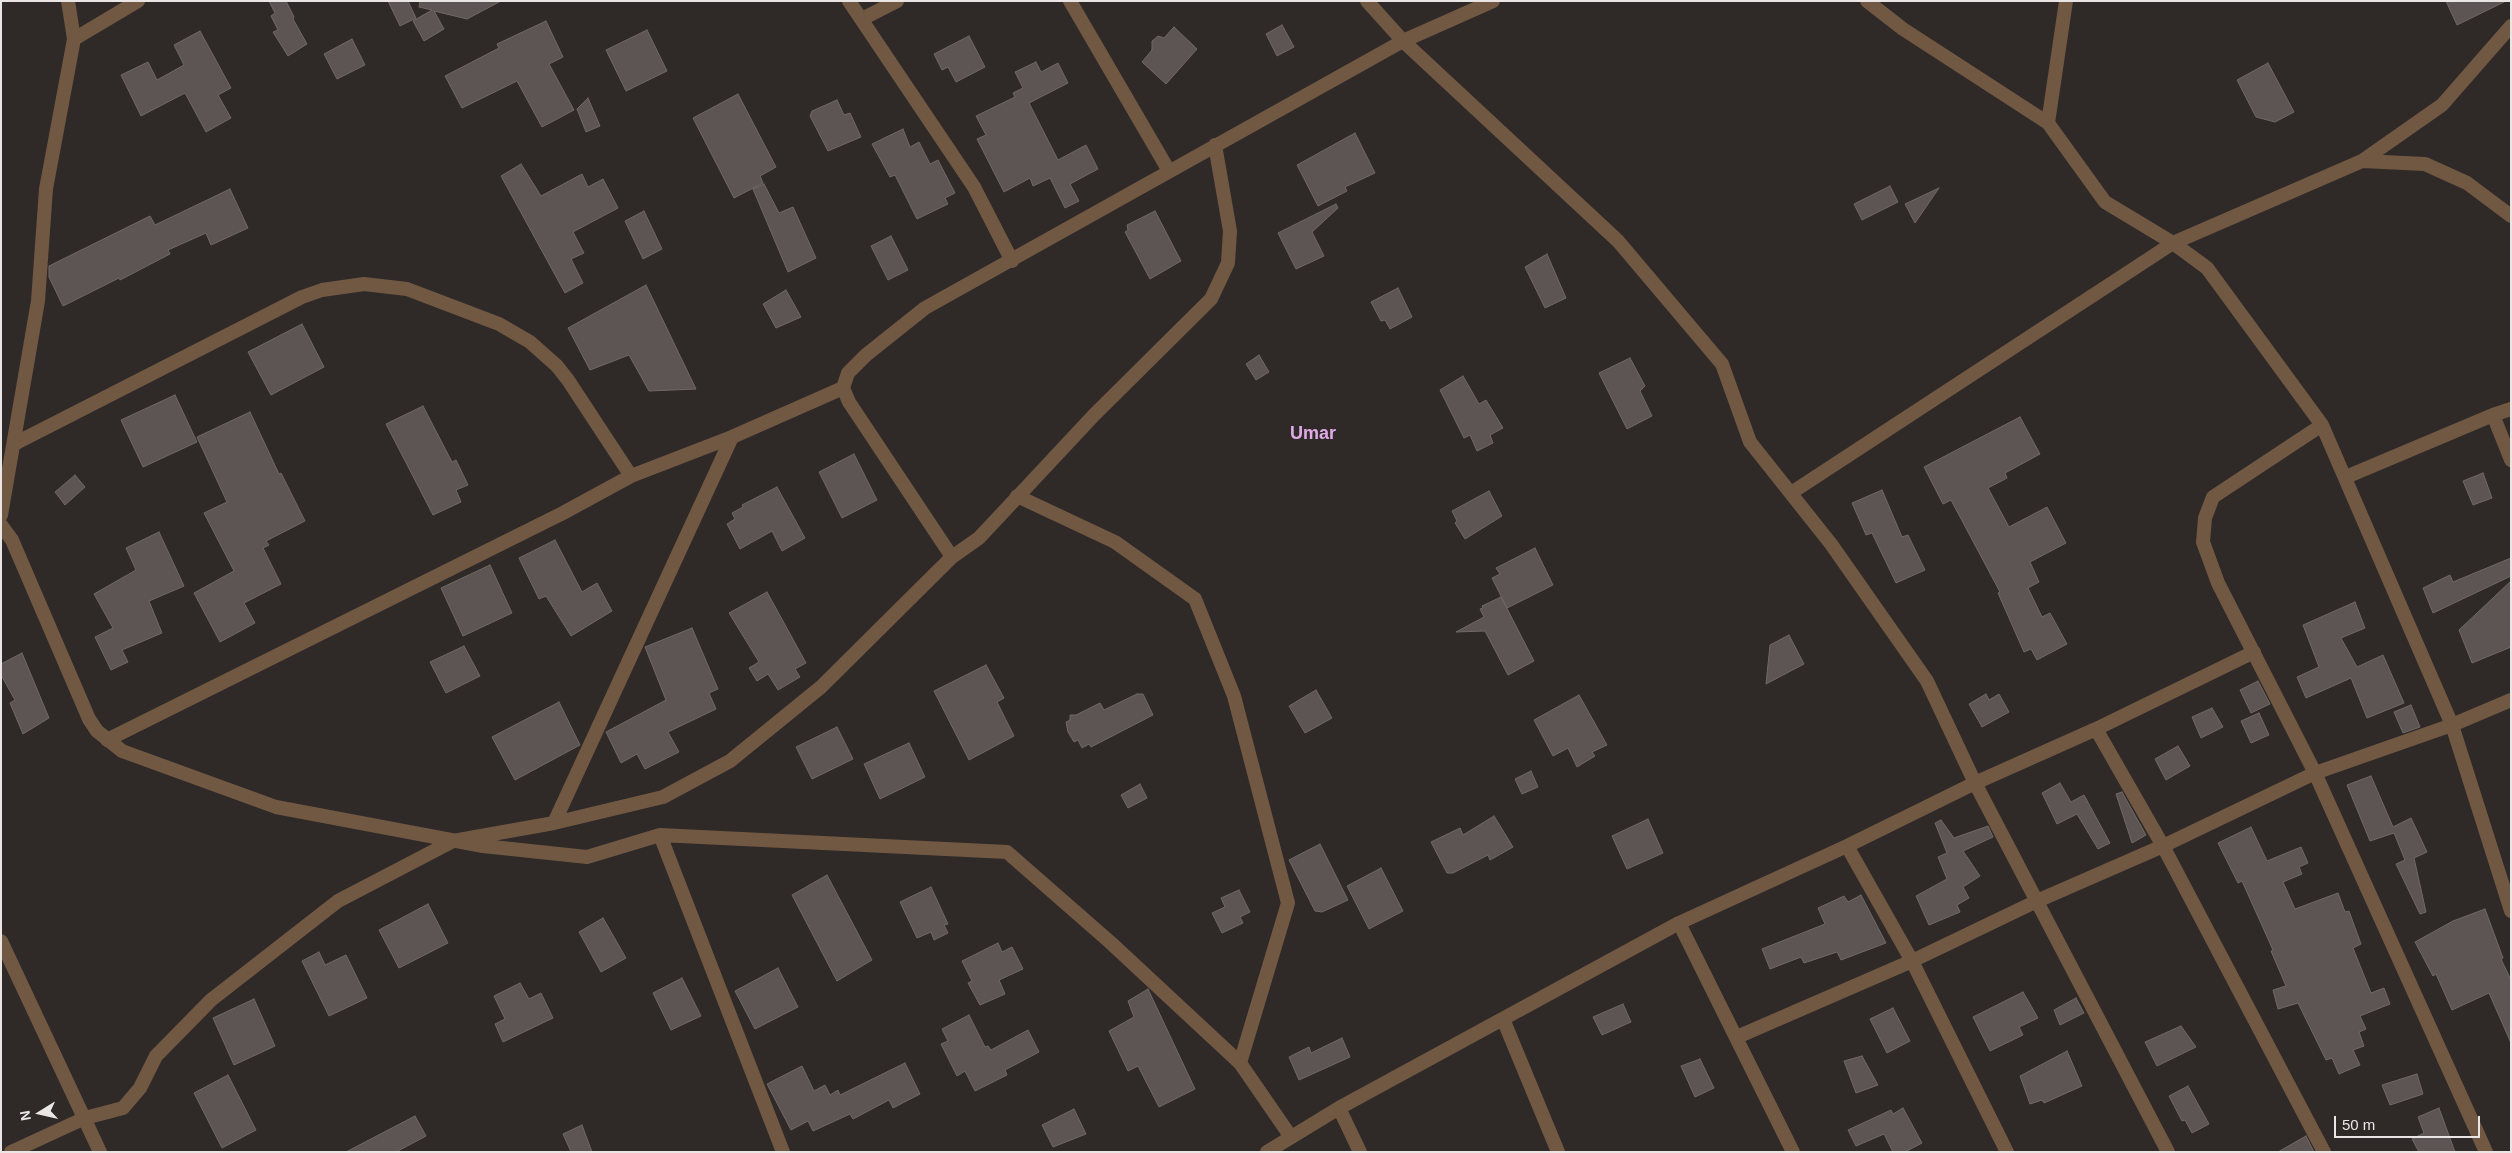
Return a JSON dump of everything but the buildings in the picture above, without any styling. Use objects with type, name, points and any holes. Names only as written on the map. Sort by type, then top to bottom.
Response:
[{"type":"street","points":[[1,515],[38,301],[46,189],[74,39],[68,1]]},
{"type":"street","points":[[74,39],[138,1]]},
{"type":"street","points":[[849,1],[974,187],[1012,261]]},
{"type":"street","points":[[862,19],[897,1]]},
{"type":"street","points":[[1070,1],[1169,170]]},
{"type":"street","points":[[1367,1],[1403,41],[1624,248],[1722,364],[1750,442],[1831,544],[1927,681],[1975,783],[2168,1152]]},
{"type":"street","points":[[952,557],[849,402],[843,388],[848,373],[866,355],[925,308],[1403,41],[1493,1]]},
{"type":"street","points":[[1867,1],[1903,29],[2048,124],[2105,202],[2173,243],[2207,268],[2322,425],[2452,725],[2511,910]]},
{"type":"street","points":[[2048,124],[2066,1]]},
{"type":"street","points":[[1791,493],[2173,243],[2362,161],[2442,105],[2511,26]]},
{"type":"street","points":[[11,1152],[85,1118],[123,1108],[140,1088],[156,1056],[211,1000],[338,901],[453,841],[554,823],[663,797],[730,761],[821,687],[952,557],[978,538],[1094,415],[1211,299],[1228,263],[1230,231],[1215,145]]},
{"type":"street","points":[[2362,161],[2425,164],[2468,183],[2511,216]]},
{"type":"street","points":[[14,444],[302,297],[336,287],[364,284],[407,289],[499,324],[530,342],[557,366],[568,380],[630,476]]},
{"type":"street","points":[[107,740],[563,513],[630,476],[732,436],[843,388]]},
{"type":"street","points":[[2346,477],[2511,409]]},
{"type":"street","points":[[2493,415],[2511,460]]},
{"type":"street","points":[[2322,425],[2213,497],[2205,518],[2203,542],[2218,583],[2315,773],[2486,1152]]},
{"type":"street","points":[[554,823],[732,436]]},
{"type":"street","points":[[1017,496],[1115,542],[1195,599],[1234,696],[1288,903],[1240,1064]]},
{"type":"street","points":[[1,525],[12,540],[82,706],[97,731],[122,751],[276,807],[453,841],[587,857],[660,835],[1007,852],[1111,942],[1240,1064],[1291,1137]]},
{"type":"street","points":[[1267,1152],[1338,1108],[1679,923],[1847,846],[1975,783],[2096,729],[2254,652]]},
{"type":"street","points":[[1737,1037],[1912,961],[2037,901],[2163,846],[2315,773],[2452,725],[2511,700]]},
{"type":"street","points":[[2096,729],[2163,846],[2324,1152]]},
{"type":"street","points":[[660,835],[783,1152]]},
{"type":"street","points":[[1847,846],[1912,961],[2007,1152]]},
{"type":"street","points":[[1679,923],[1793,1152]]},
{"type":"street","points":[[1,941],[100,1152]]},
{"type":"street","points":[[1503,1019],[1558,1152]]},
{"type":"street","points":[[1338,1108],[1360,1152]]},
{"type":"district","name":"Umar","points":[[1313,434]]}]
